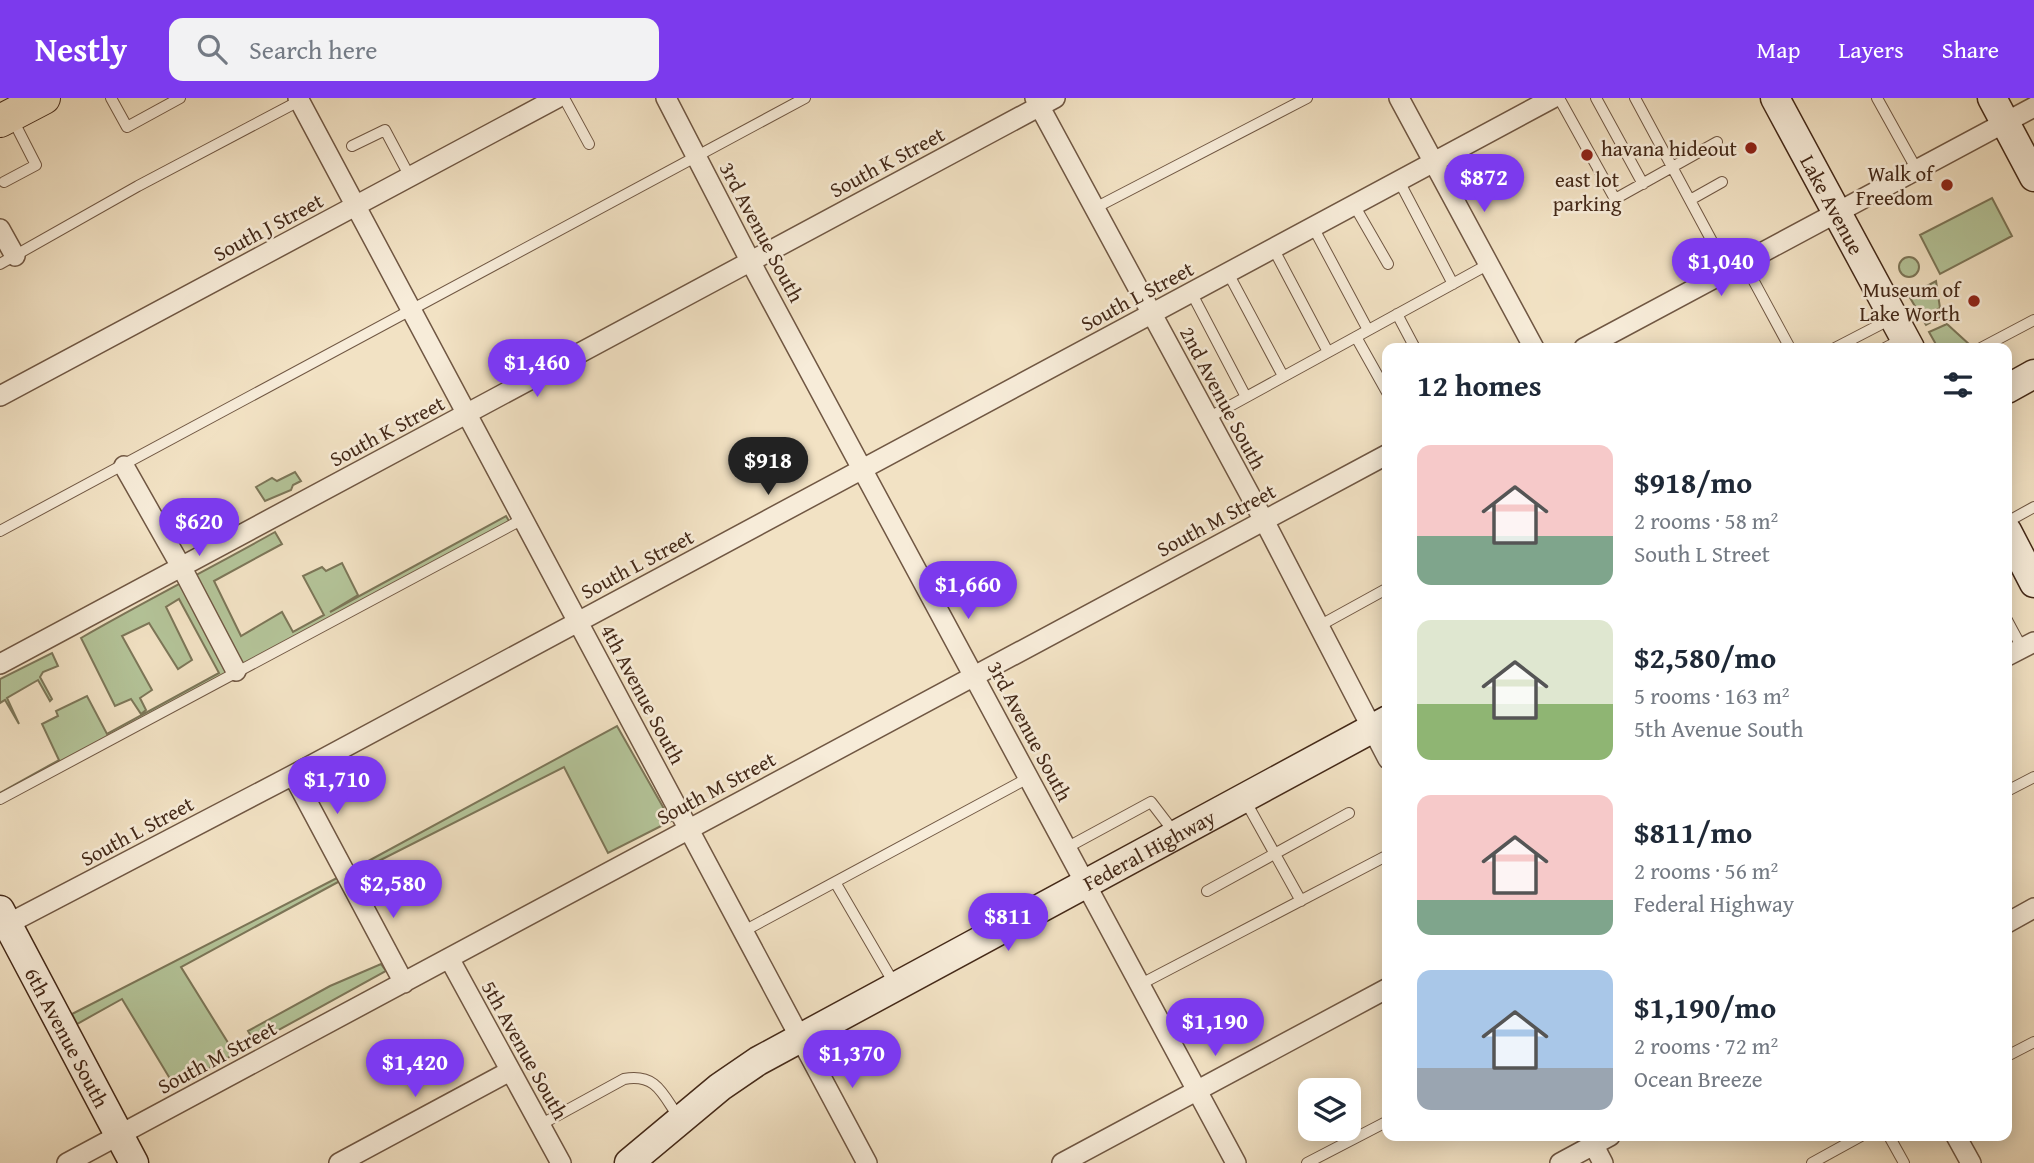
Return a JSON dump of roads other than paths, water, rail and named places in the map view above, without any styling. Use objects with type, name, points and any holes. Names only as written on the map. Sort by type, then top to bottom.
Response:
[{"type":"main road","name":"Lake Avenue","points":[[1775,98],[1838,212],[1898,338]]},
{"type":"main road","points":[[1999,110],[2034,177]]},
{"type":"main road","points":[[2012,386],[2034,375]]},
{"type":"main road","points":[[2012,541],[2034,583]]},
{"type":"main road","name":"Federal Highway","points":[[629,1163],[729,1080],[801,1036],[1381,724]]},
{"type":"main road","name":"6th Avenue South","points":[[3,921],[134,1163]]},
{"type":"street","name":"South J Street","points":[[0,396],[557,98]]},
{"type":"street","name":"3rd Avenue South","points":[[666,98],[1236,1163]]},
{"type":"street","points":[[1399,98],[1531,343]]},
{"type":"street","name":"South L Street","points":[[3,921],[293,775],[1553,98]]},
{"type":"street","name":"4th Avenue South","points":[[298,99],[867,1163]]},
{"type":"street","name":"2nd Avenue South","points":[[1043,101],[1095,208],[1262,520],[1320,626],[1381,724]]},
{"type":"street","name":"South K Street","points":[[0,664],[752,261],[1043,101]]},
{"type":"street","points":[[1593,343],[1917,170],[1999,110],[2034,107]]},
{"type":"street","points":[[0,229],[7,260]]},
{"type":"street","name":"South M Street","points":[[67,1163],[1382,457]]},
{"type":"street","points":[[124,466],[236,671]]},
{"type":"street","points":[[293,775],[404,983]]},
{"type":"street","points":[[2012,920],[2034,908]]},
{"type":"street","name":"5th Avenue South","points":[[449,958],[561,1163]]},
{"type":"street","points":[[1062,1163],[1382,991]]},
{"type":"street","points":[[339,1163],[510,1071]]},
{"type":"street","points":[[1560,1163],[1595,1141]]},
{"type":"street","points":[[1598,1141],[1604,1163]]},
{"type":"street","points":[[1959,1141],[1971,1163]]},
{"type":"lane","points":[[111,98],[127,127],[175,99]]},
{"type":"lane","points":[[564,98],[589,144]]},
{"type":"lane","points":[[0,531],[806,98]]},
{"type":"lane","points":[[1095,208],[1307,98]]},
{"type":"lane","points":[[1559,98],[1615,200],[1717,142]]},
{"type":"lane","points":[[1596,98],[1643,184]]},
{"type":"lane","points":[[1635,98],[1690,200],[1787,343]]},
{"type":"lane","points":[[1877,98],[1917,170]]},
{"type":"lane","points":[[7,260],[298,99]]},
{"type":"lane","points":[[4,182],[36,165],[24,107]]},
{"type":"lane","points":[[352,146],[385,130],[410,177]]},
{"type":"lane","points":[[1399,181],[1453,284]]},
{"type":"lane","points":[[1690,200],[1722,182]]},
{"type":"lane","points":[[1354,205],[1388,264]]},
{"type":"lane","points":[[1313,227],[1368,330]]},
{"type":"lane","points":[[1273,248],[1328,352]]},
{"type":"lane","points":[[1208,418],[1489,264]]},
{"type":"lane","points":[[1228,273],[1283,376]]},
{"type":"lane","points":[[1191,292],[1246,397]]},
{"type":"lane","points":[[1397,314],[1412,343]]},
{"type":"lane","points":[[1990,343],[2034,320]]},
{"type":"lane","points":[[1356,337],[1382,383]]},
{"type":"lane","points":[[1866,343],[1898,338]]},
{"type":"lane","points":[[2012,532],[2034,507]]},
{"type":"lane","points":[[0,799],[523,519]]},
{"type":"lane","points":[[1320,626],[1382,591]]},
{"type":"lane","points":[[2012,630],[2021,649]]},
{"type":"lane","points":[[744,931],[1030,777]]},
{"type":"lane","points":[[2012,788],[2034,777]]},
{"type":"lane","points":[[1244,798],[1301,901]]},
{"type":"lane","points":[[1068,847],[1151,802],[1176,835]]},
{"type":"lane","points":[[1207,891],[1349,813]]},
{"type":"lane","points":[[1141,984],[1382,858]]},
{"type":"lane","points":[[835,882],[896,985]]},
{"type":"lane","points":[[2012,1053],[2034,1042]]},
{"type":"lane","points":[[540,1125],[624,1079],[636,1077],[653,1082],[680,1119]]},
{"type":"lane","points":[[1307,1163],[1382,1124]]},
{"type":"lane","points":[[1812,1163],[1852,1141]]},
{"type":"lane","points":[[1892,1141],[1904,1163]]},
{"type":"place","name":"havana hideout","points":[[1751,148]]},
{"type":"place","name":"east lot parking","points":[[1587,155]]},
{"type":"place","name":"Walk of Freedom","points":[[1947,185]]},
{"type":"place","name":"Museum of Lake Worth","points":[[1974,301]]}]
